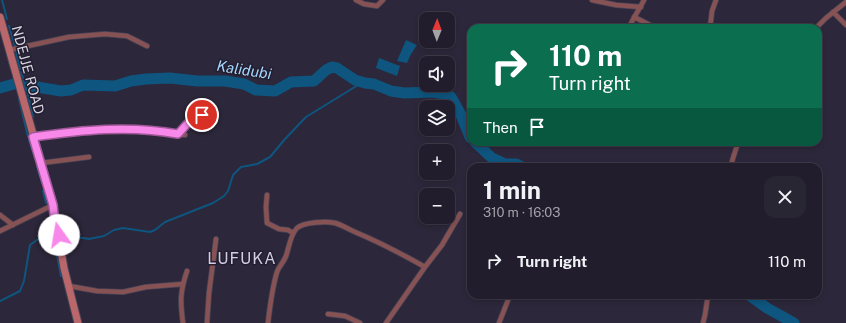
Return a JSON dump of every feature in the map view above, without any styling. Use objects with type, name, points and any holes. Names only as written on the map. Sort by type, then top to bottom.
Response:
[{"type":"street","points":[[356,0],[364,4],[377,6],[383,0]]},
{"type":"street","points":[[592,0],[616,5],[640,7]]},
{"type":"street","points":[[631,24],[644,0]]},
{"type":"street","points":[[710,24],[712,11],[716,0]]},
{"type":"street","points":[[820,24],[846,2]]},
{"type":"street","points":[[834,12],[846,26]]},
{"type":"street","points":[[634,17],[648,24]]},
{"type":"street","name":"NDEJJE ROAD","points":[[0,18],[53,205],[55,223],[59,235],[64,268],[69,286]]},
{"type":"street","points":[[9,50],[69,37],[106,34],[127,36],[148,46]]},
{"type":"street","points":[[178,134],[188,123],[202,115]]},
{"type":"street","points":[[33,137],[106,129],[128,129],[185,135]]},
{"type":"street","points":[[732,163],[737,146]]},
{"type":"street","points":[[41,164],[90,157]]},
{"type":"street","points":[[267,195],[267,223],[279,229],[288,230],[293,233]]},
{"type":"street","points":[[0,231],[53,205]]},
{"type":"street","points":[[0,214],[13,225]]},
{"type":"street","points":[[386,323],[425,267],[442,246],[460,214]]},
{"type":"street","points":[[268,323],[276,274],[285,259],[293,233],[303,224],[335,223],[370,238],[425,267]]},
{"type":"street","points":[[207,323],[209,293],[216,239]]},
{"type":"street","points":[[183,323],[181,297],[187,271]]},
{"type":"street","points":[[78,323],[69,286],[123,292],[183,284]]},
{"type":"street","points":[[499,323],[508,299]]},
{"type":"street","points":[[703,323],[707,299]]},
{"type":"street","points":[[328,314],[345,316],[360,323]]},
{"type":"water","points":[[406,40],[417,45],[407,63],[397,61]]},
{"type":"water","points":[[379,58],[400,66],[397,76],[376,68]]},
{"type":"waterway","points":[[2,0],[7,19]]},
{"type":"waterway","points":[[9,26],[15,46]]},
{"type":"waterway","points":[[16,52],[20,69]]},
{"type":"waterway","points":[[7,54],[11,69]]},
{"type":"waterway","name":"Kalidubi","points":[[25,85],[61,91],[71,90],[83,85],[115,86],[131,81],[170,78],[197,81],[225,81],[244,84],[256,90],[275,91],[291,82],[314,81],[326,70],[332,67],[337,68],[355,80],[374,84],[391,91],[404,93],[432,92],[445,94],[451,97],[467,130]]},
{"type":"waterway","points":[[21,72],[23,78]]},
{"type":"waterway","points":[[14,79],[14,84]]},
{"type":"waterway","points":[[63,229],[77,237],[89,239],[104,236],[114,230],[123,228],[150,232],[165,222],[213,203],[224,196],[228,191],[233,175],[241,167],[257,164],[270,157],[306,117],[363,82]]},
{"type":"waterway","points":[[0,88],[14,84]]},
{"type":"waterway","points":[[27,90],[33,117]]},
{"type":"waterway","points":[[19,99],[28,137]]},
{"type":"waterway","points":[[29,140],[36,161]]},
{"type":"waterway","name":"Kalidubi","points":[[479,146],[492,158],[503,163]]},
{"type":"waterway","points":[[37,166],[42,183]]},
{"type":"waterway","points":[[43,191],[46,203]]},
{"type":"waterway","points":[[0,301],[20,291],[24,281],[30,245],[52,229],[55,235],[55,245]]},
{"type":"waterway","points":[[56,250],[61,276]]},
{"type":"waterway","name":"Kalidubi","points":[[755,299],[767,308],[794,323]]},
{"type":"district","name":"LUFUKA","points":[[242,258]]},
{"type":"route","points":[[59,235],[55,223],[53,205],[33,137],[106,129],[128,129],[178,134],[188,123],[202,115]]}]
